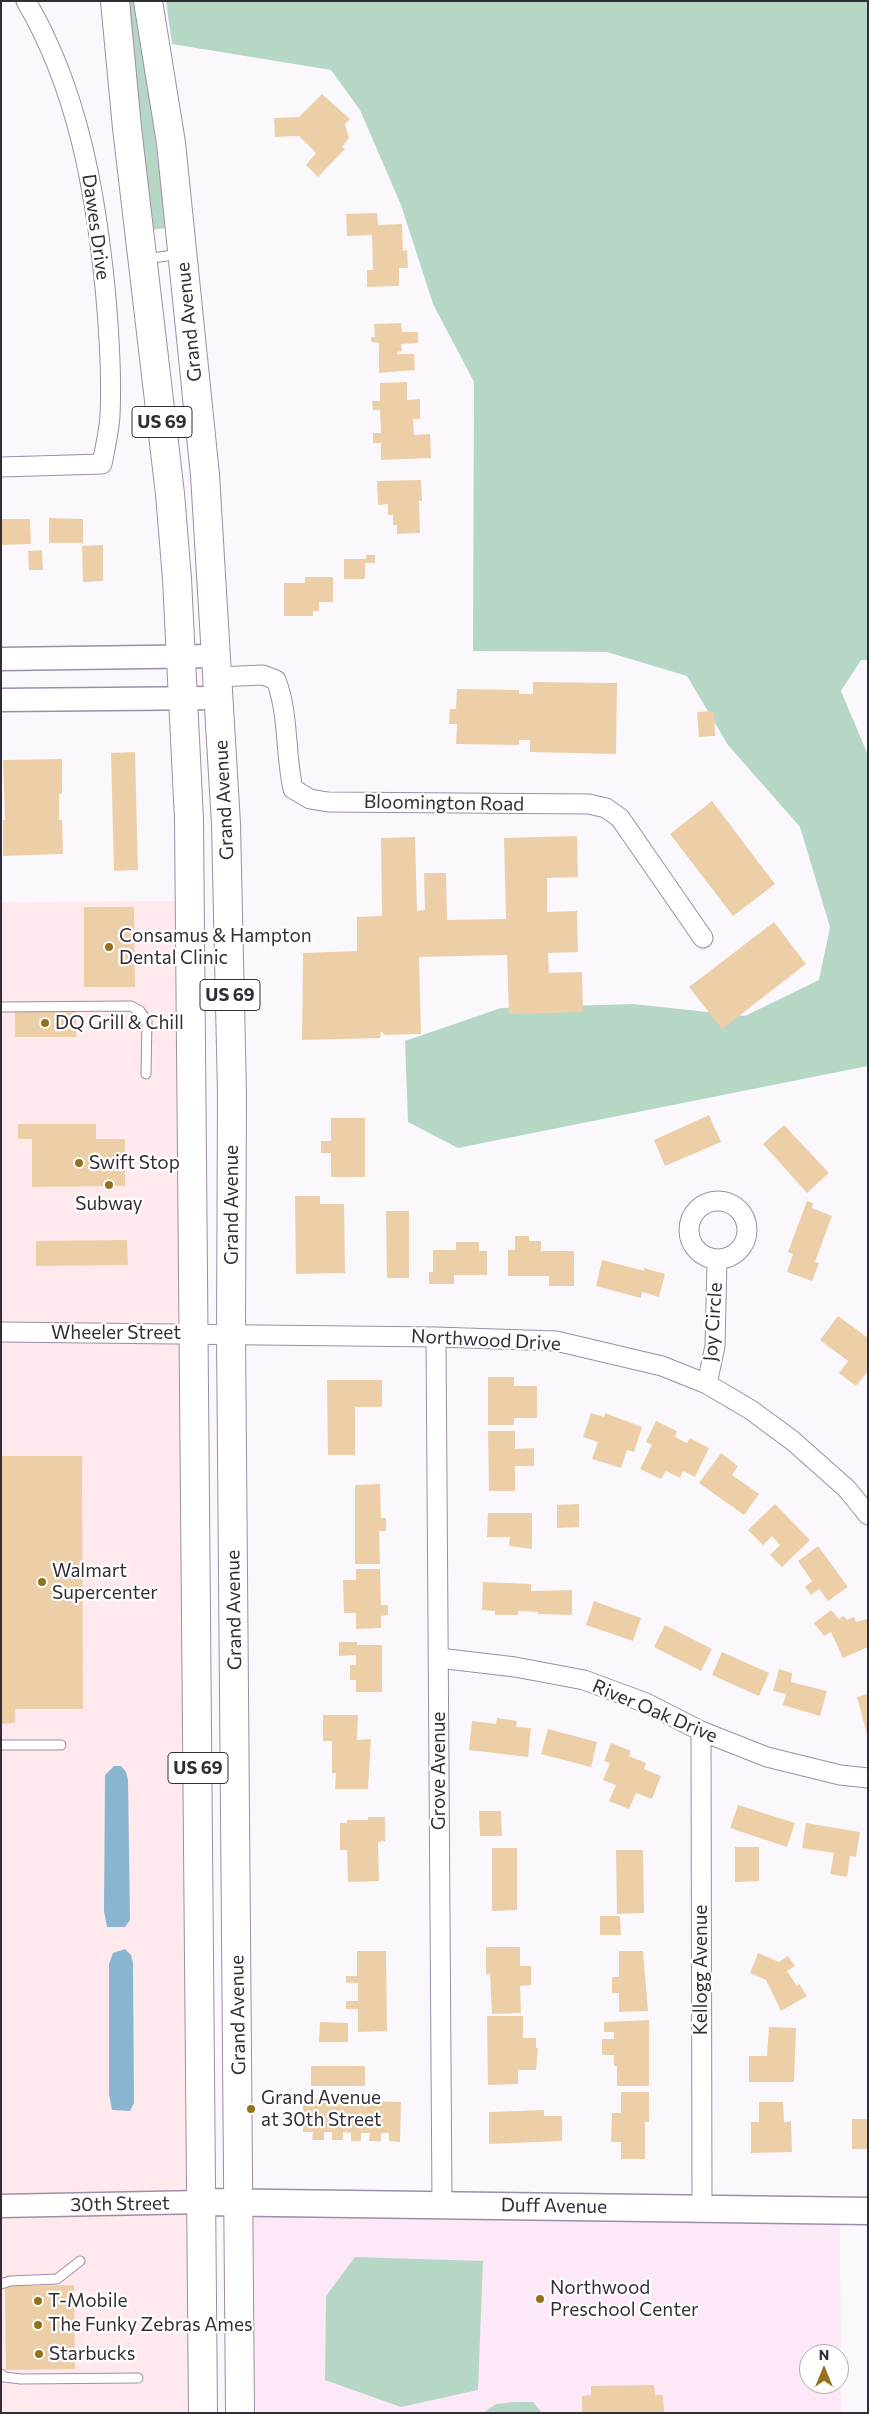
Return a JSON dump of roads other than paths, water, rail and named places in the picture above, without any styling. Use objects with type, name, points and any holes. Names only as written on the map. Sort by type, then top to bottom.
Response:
[{"type":"main road","name":"Grand Avenue","points":[[115,1],[170,494],[181,656],[189,819],[192,964],[203,2413]]},
{"type":"main road","name":"Grand Avenue","points":[[148,1],[171,143],[207,492],[226,824],[232,1094],[231,1334],[240,2413]]},
{"type":"main road","name":"30th Street","points":[[202,2202],[239,2202]]},
{"type":"main road","name":"Duff Avenue","points":[[239,2202],[868,2211]]},
{"type":"street","name":"Dawes Drive","points":[[1,467],[102,464],[110,416],[110,337],[97,213],[85,155],[64,85],[26,1]]},
{"type":"street","name":"Bloomington Road","points":[[1,659],[181,656],[217,677]]},
{"type":"street","name":"Bloomington Road","points":[[1,700],[183,699],[217,677],[263,675],[276,680],[282,696],[288,768],[293,789],[310,799],[328,802],[589,804],[606,808],[620,818],[703,938]]},
{"type":"street","name":"Joy Circle","points":[[707,1384],[715,1346],[717,1260]]},
{"type":"street","name":"Wheeler Street","points":[[1,1332],[231,1334]]},
{"type":"street","name":"Northwood Drive","points":[[231,1334],[556,1341],[662,1366],[707,1384],[751,1410],[793,1441],[847,1489],[868,1515]]},
{"type":"street","name":"Grove Avenue","points":[[436,1337],[442,2204]]},
{"type":"street","name":"River Oak Drive","points":[[439,1658],[515,1666],[584,1680],[646,1703],[701,1731],[767,1757],[840,1775],[868,1778]]},
{"type":"street","name":"Kellogg Avenue","points":[[701,1731],[702,2208]]},
{"type":"street","name":"30th Street","points":[[1,2206],[202,2202]]},
{"type":"lane","points":[[143,259],[182,253]]},
{"type":"lane","points":[[1,1007],[131,1006],[140,1010],[147,1021],[146,1074]]},
{"type":"lane","points":[[1,1745],[61,1745]]},
{"type":"lane","points":[[1,2284],[10,2281],[57,2279],[80,2261]]},
{"type":"lane","points":[[1,2374],[4,2377],[21,2378],[138,2378]]},
{"type":"water","points":[[114,1766],[121,1766],[126,1772],[128,1780],[130,1920],[125,1927],[107,1927],[104,1911],[105,1775]]},
{"type":"water","points":[[125,1949],[131,1955],[133,1963],[134,2103],[130,2111],[112,2110],[109,2094],[109,1964],[113,1953]]},
{"type":"place","name":"Consamus & Hampton Dental Clinic","points":[[109,947]]},
{"type":"place","name":"DQ Grill & Chill","points":[[45,1023]]},
{"type":"place","name":"Swift Stop","points":[[79,1163]]},
{"type":"place","name":"Subway","points":[[109,1185]]},
{"type":"place","name":"Walmart Supercenter","points":[[42,1582]]},
{"type":"place","name":"Grand Avenue at 30th Street","points":[[251,2109]]},
{"type":"place","name":"Northwood Preschool Center","points":[[540,2299]]},
{"type":"place","name":"T-Mobile","points":[[38,2301]]},
{"type":"place","name":"The Funky Zebras Ames","points":[[38,2325]]},
{"type":"place","name":"Starbucks","points":[[39,2354]]}]
